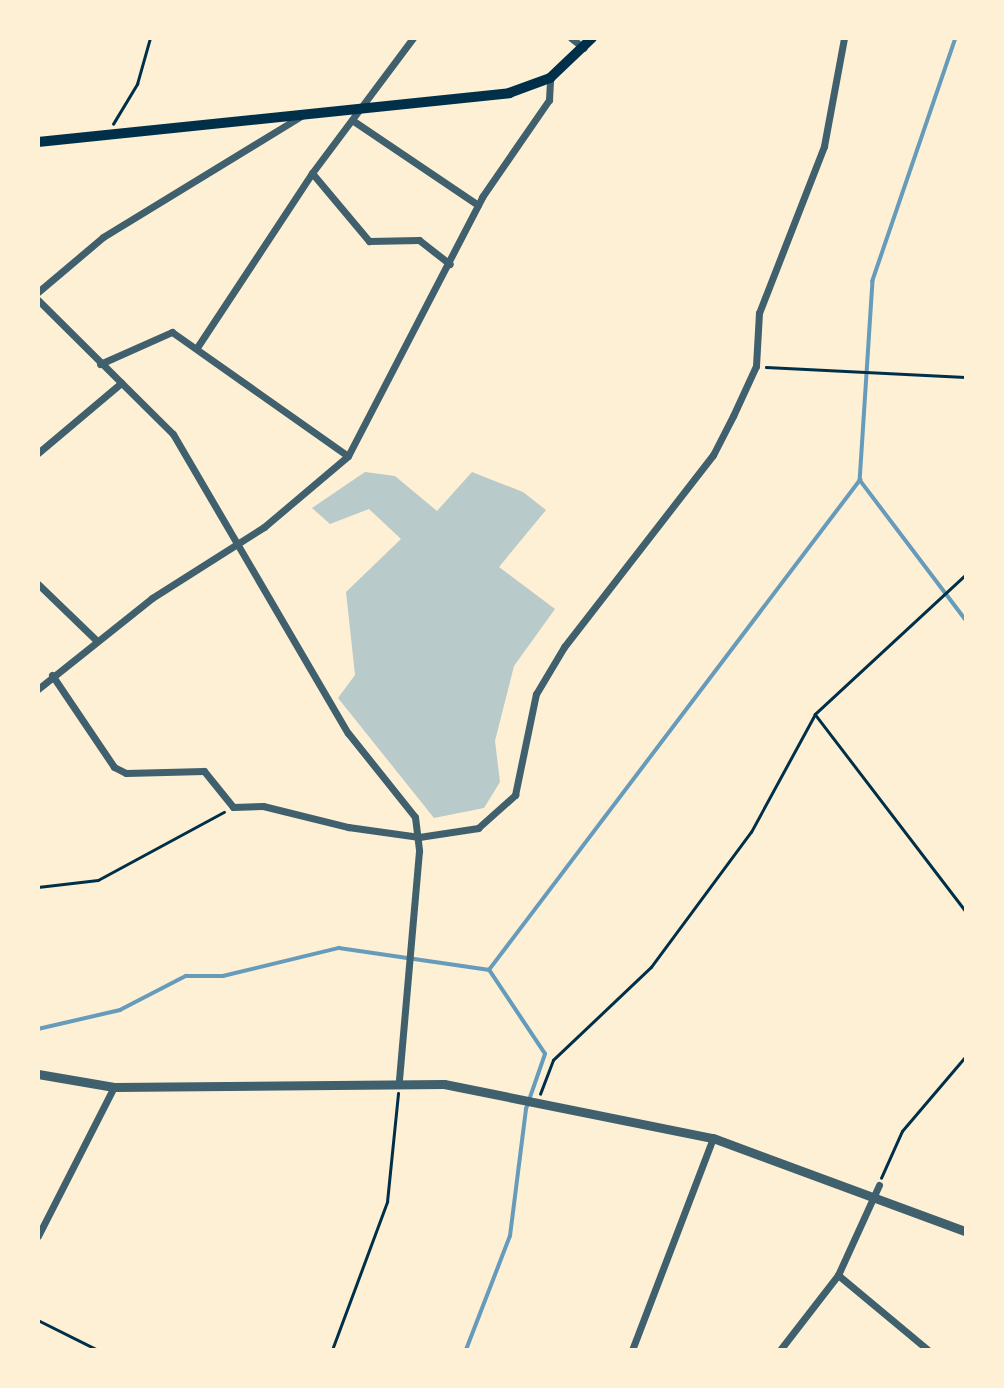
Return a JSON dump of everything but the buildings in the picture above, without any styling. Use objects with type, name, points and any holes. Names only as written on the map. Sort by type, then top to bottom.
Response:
[{"type":"main road","points":[[38,142],[509,93],[550,78],[585,49],[592,38]]},
{"type":"street","points":[[198,346],[312,173],[413,38]]},
{"type":"street","points":[[571,38],[585,49]]},
{"type":"street","points":[[52,675],[114,767],[126,774],[204,771],[233,807],[264,806],[287,816],[419,836],[478,828],[515,795],[536,694],[564,647],[713,455],[756,366],[759,313],[824,146],[844,38]]},
{"type":"street","points":[[38,689],[95,639],[233,545],[348,456],[450,264],[478,205],[549,100],[550,78]]},
{"type":"street","points":[[38,292],[103,237],[301,116]]},
{"type":"street","points":[[352,121],[478,205]]},
{"type":"street","points":[[312,173],[369,241],[419,240],[450,264]]},
{"type":"street","points":[[38,300],[173,434],[233,545],[305,650],[348,733],[415,817],[419,836],[399,1080]]},
{"type":"street","points":[[100,364],[172,332],[198,346],[348,456]]},
{"type":"street","points":[[38,453],[121,383]]},
{"type":"street","points":[[38,584],[95,639]]},
{"type":"street","points":[[38,1074],[114,1087],[399,1080],[713,1138],[965,1231]]},
{"type":"street","points":[[38,1236],[114,1087]]},
{"type":"street","points":[[632,1349],[713,1138]]},
{"type":"street","points":[[780,1349],[838,1275],[879,1185]]},
{"type":"street","points":[[838,1275],[928,1349]]},
{"type":"path","points":[[111,135],[150,38]]},
{"type":"path","points":[[756,366],[965,377]]},
{"type":"path","points":[[537,1104],[553,1060],[651,967],[751,832],[815,714],[965,575]]},
{"type":"path","points":[[815,714],[965,910]]},
{"type":"path","points":[[38,887],[98,880],[233,807]]},
{"type":"path","points":[[879,1185],[902,1130],[965,1057]]},
{"type":"path","points":[[331,1349],[387,1202],[399,1080]]},
{"type":"path","points":[[38,1320],[98,1349]]},
{"type":"shaded area","points":[[365,472],[395,476],[437,511],[472,472],[523,492],[546,510],[499,567],[555,609],[514,666],[495,741],[500,782],[484,808],[434,818],[338,698],[355,675],[346,592],[401,539],[369,509],[330,524],[312,508]]},
{"type":"waterway","points":[[956,38],[873,281],[860,480],[965,619]]},
{"type":"waterway","points":[[38,1029],[120,1010],[186,976],[223,976],[339,948],[489,970],[860,480]]},
{"type":"waterway","points":[[466,1350],[510,1236],[526,1109],[545,1054],[489,970]]}]
